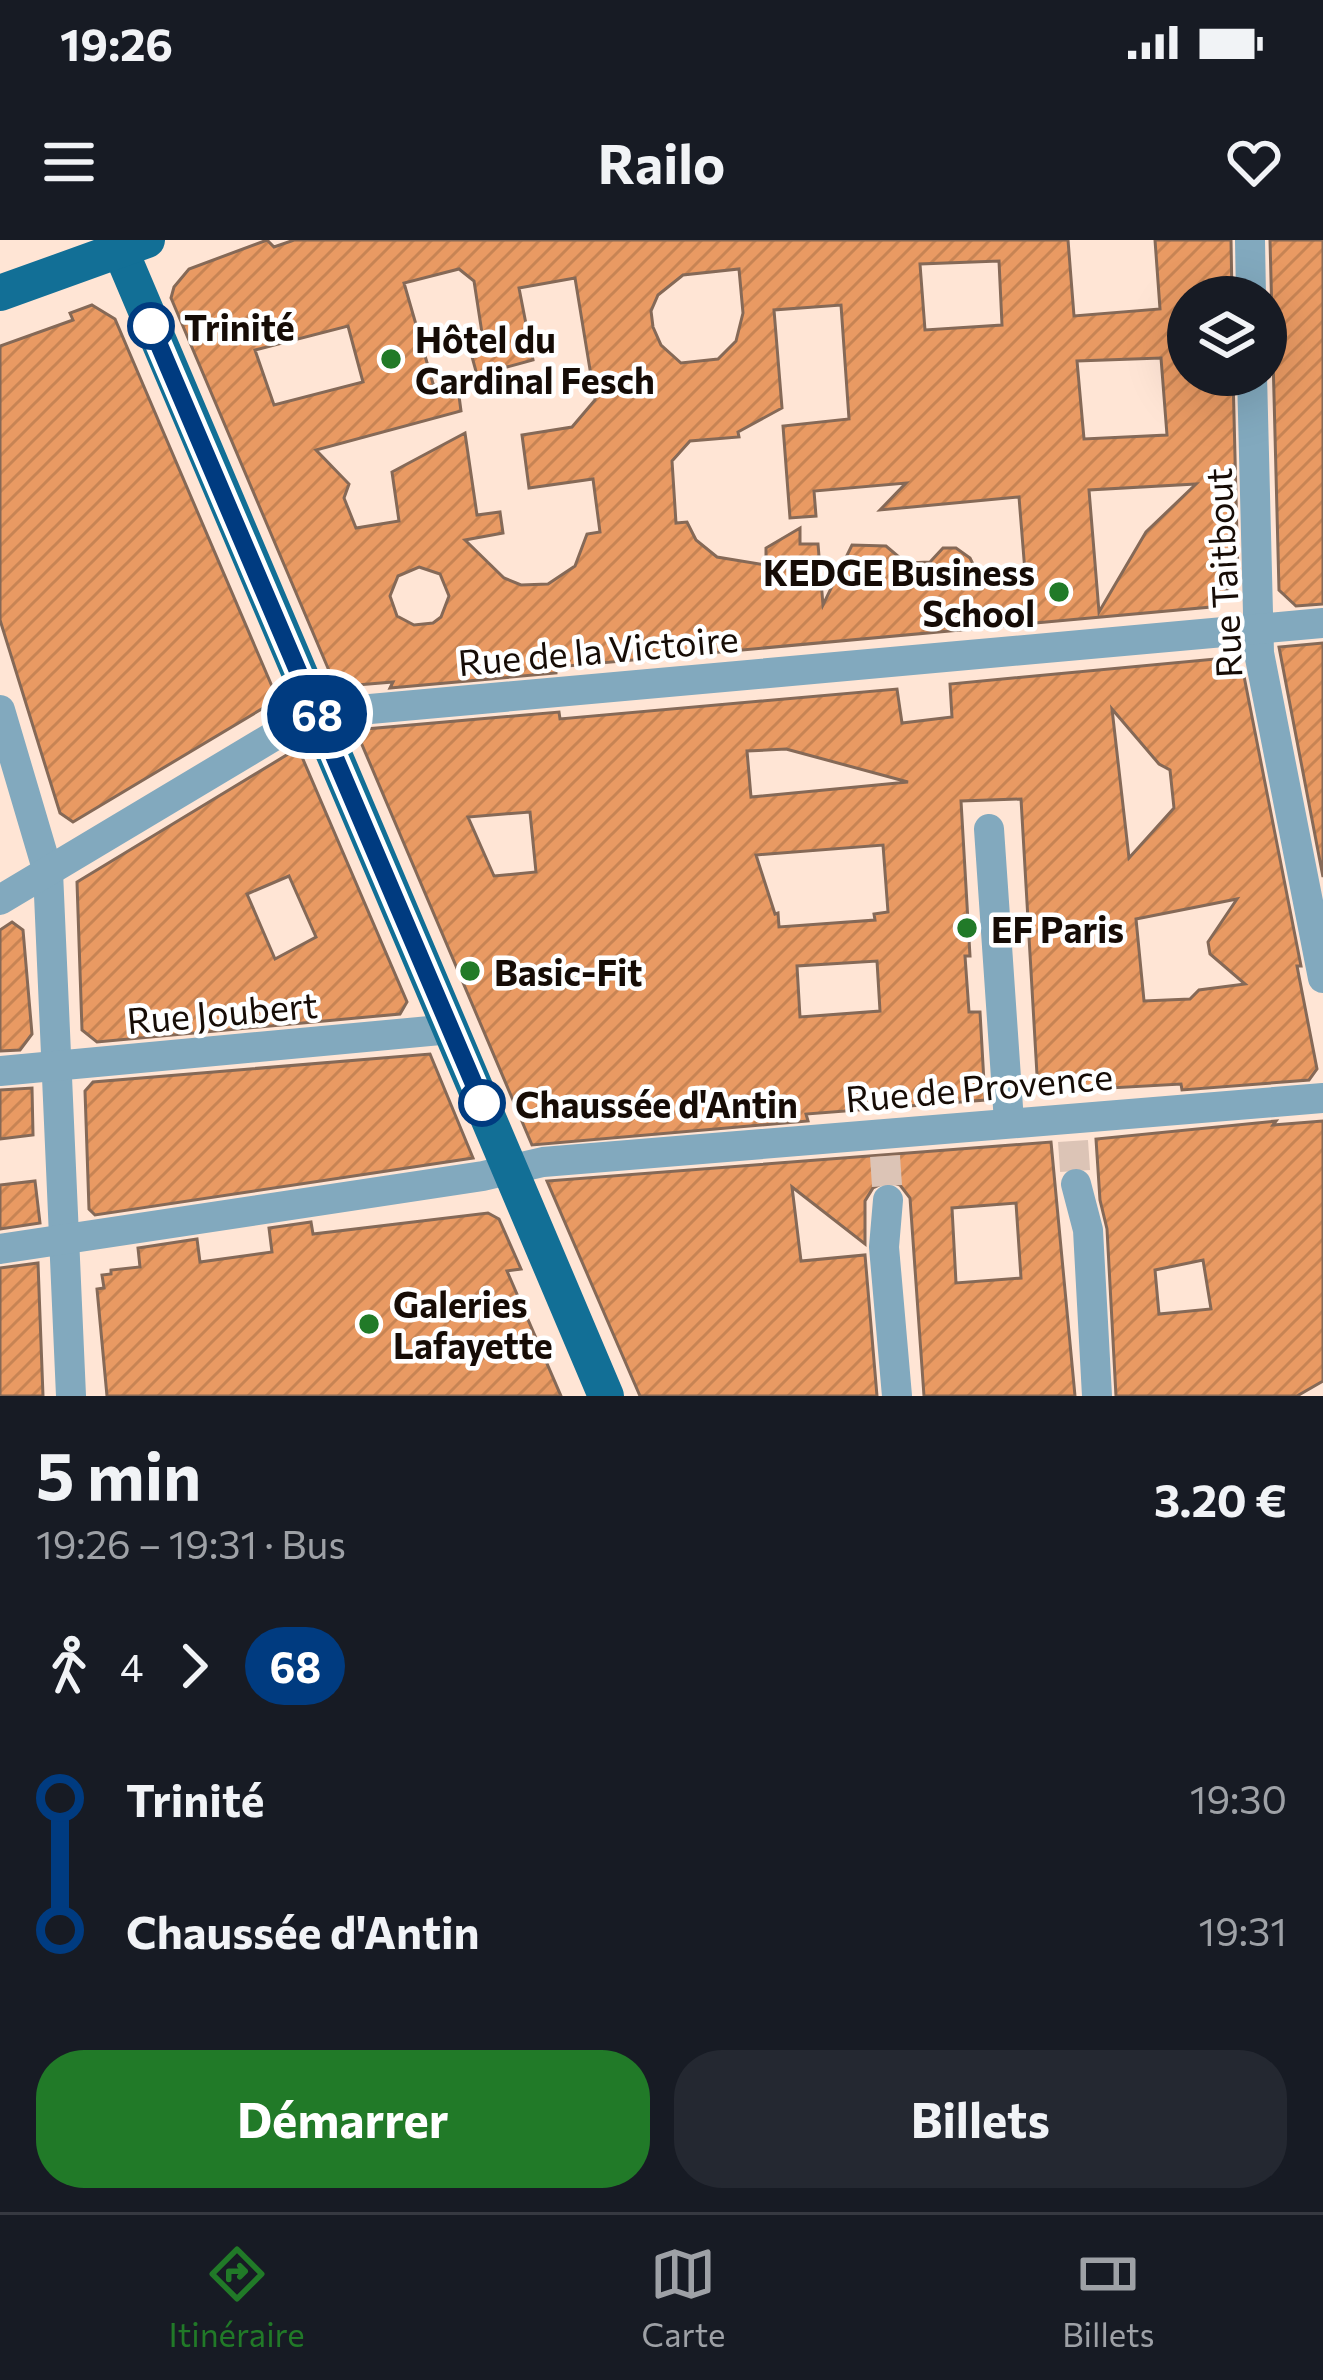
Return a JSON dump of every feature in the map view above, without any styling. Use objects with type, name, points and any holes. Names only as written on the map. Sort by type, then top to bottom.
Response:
[{"type":"main road","points":[[0,292],[127,244],[319,718],[606,1396]]},
{"type":"street","points":[[1250,240],[1251,276]]},
{"type":"street","name":"Rue Taitbout","points":[[1252,396],[1257,629],[1323,978]]},
{"type":"street","name":"Rue de la Victoire","points":[[0,900],[289,727],[348,711],[1323,623]]},
{"type":"street","points":[[0,710],[48,872],[70,1396]]},
{"type":"street","points":[[989,829],[1009,1123]]},
{"type":"street","name":"Rue Joubert","points":[[0,1071],[451,1029]]},
{"type":"street","name":"Rue de Provence","points":[[0,1249],[543,1162],[884,1144],[1009,1123],[1073,1129],[1323,1098]]},
{"type":"street","points":[[1078,1321],[1072,1234],[1076,1184],[1088,1230],[1097,1396]]},
{"type":"street","points":[[897,1396],[884,1246],[888,1199],[899,1246],[906,1335]]},
{"type":"building","points":[[267,240],[274,247],[294,240],[1068,240],[1074,316],[1160,309],[1155,240],[1231,240],[1232,276],[1167,276],[1167,396],[1234,396],[1238,578],[1211,607],[556,667],[556,673],[390,688],[393,682],[345,686],[333,680],[171,298],[189,269]],"holes":[[[999,261],[1002,325],[925,330],[920,264]],[[459,269],[474,281],[482,333],[466,335],[477,375],[533,360],[519,288],[575,278],[595,400],[572,427],[522,435],[529,488],[593,479],[600,532],[587,534],[575,566],[548,584],[521,585],[504,578],[465,540],[503,533],[500,512],[477,515],[465,433],[392,472],[399,521],[356,528],[344,498],[349,484],[316,450],[461,411],[457,381],[434,387],[404,283]],[[739,269],[743,313],[736,341],[718,359],[681,363],[661,345],[653,327],[651,311],[658,295],[683,275]],[[841,305],[849,419],[783,426],[790,518],[816,516],[814,491],[906,483],[880,510],[1019,497],[1025,572],[979,576],[970,558],[956,548],[943,548],[930,562],[906,563],[886,546],[852,545],[823,605],[818,544],[800,544],[800,528],[766,548],[766,565],[717,557],[696,540],[687,522],[676,523],[672,461],[690,441],[739,437],[738,432],[782,408],[774,310]],[[348,326],[363,382],[274,405],[255,350]],[[1161,358],[1167,435],[1084,439],[1077,361]],[[1196,484],[1146,532],[1099,612],[1089,490]],[[419,567],[440,574],[449,596],[441,617],[414,625],[397,616],[390,596],[398,576]]]},
{"type":"building","points":[[1270,240],[1323,240],[1323,604],[1296,606],[1279,590],[1274,396],[1287,396],[1287,276],[1271,276]]},
{"type":"building","points":[[92,305],[115,319],[274,691],[270,704],[73,822],[60,813],[0,620],[0,346],[73,320],[70,313]]},
{"type":"building","points":[[1323,643],[1323,877],[1279,647]]},
{"type":"building","points":[[1226,658],[1243,671],[1301,966],[1297,966],[1317,1069],[1309,1080],[1182,1090],[1181,1084],[1038,1092],[1021,799],[961,801],[969,1012],[980,1012],[985,1100],[806,1114],[808,1121],[532,1145],[360,740],[366,729],[559,712],[560,719],[897,689],[902,723],[952,717],[950,684]],"holes":[[[1112,709],[1159,764],[1170,770],[1174,808],[1129,858]],[[786,749],[908,782],[751,797],[747,751]],[[530,812],[536,872],[494,876],[468,817]],[[883,845],[888,912],[874,914],[875,920],[779,927],[756,855]],[[1237,899],[1208,942],[1210,954],[1245,984],[1199,990],[1190,999],[1144,1001],[1136,919]],[[877,961],[880,1011],[800,1017],[797,966]]]},
{"type":"building","points":[[290,753],[302,757],[407,1002],[400,1014],[97,1042],[82,1030],[77,882]],"holes":[[[289,876],[316,937],[275,959],[247,894]]]},
{"type":"building","points":[[12,922],[23,930],[32,1034],[20,1050],[0,1051],[0,930]]},
{"type":"building","points":[[430,1054],[473,1158],[95,1215],[89,1209],[85,1091],[93,1082]]},
{"type":"building","points":[[32,1088],[33,1135],[0,1139],[0,1090]]},
{"type":"building","points":[[1276,1121],[1273,1125],[1323,1121],[1323,1381],[1297,1396],[1116,1396],[1107,1229],[1096,1139]],"holes":[[[1203,1260],[1211,1309],[1159,1314],[1155,1270]]]},
{"type":"building","points":[[1051,1142],[1075,1396],[924,1396],[910,1198],[900,1185],[888,1181],[873,1188],[865,1201],[865,1244],[792,1187],[801,1261],[865,1255],[877,1396],[640,1396],[547,1181]],"holes":[[[1016,1203],[1021,1278],[956,1283],[952,1208]]]},
{"type":"building","points":[[35,1181],[40,1223],[0,1229],[0,1185]]},
{"type":"building","name":"Galeries Lafayette","points":[[488,1213],[499,1219],[521,1269],[507,1271],[561,1396],[107,1396],[97,1289],[104,1288],[102,1275],[111,1270],[140,1267],[138,1248],[197,1239],[200,1262],[272,1252],[269,1228],[311,1222],[313,1234]]},
{"type":"building","points":[[38,1263],[43,1396],[0,1396],[0,1268]]},
{"type":"tunnel","points":[[1073,1141],[1076,1184]]},
{"type":"tunnel","points":[[885,1156],[888,1200]]},
{"type":"bus line","name":"68","points":[[151,326],[482,1103]]},
{"type":"place","name":"Trinité","points":[[151,326]]},
{"type":"place","name":"Hôtel du Cardinal Fesch","points":[[391,359]]},
{"type":"place","name":"KEDGE Business School","points":[[1059,592]]},
{"type":"place","name":"EF Paris","points":[[967,928]]},
{"type":"place","name":"Basic-Fit","points":[[470,971]]},
{"type":"place","name":"Chaussée d'Antin","points":[[482,1103]]},
{"type":"place","name":"Galeries Lafayette","points":[[369,1324]]}]
